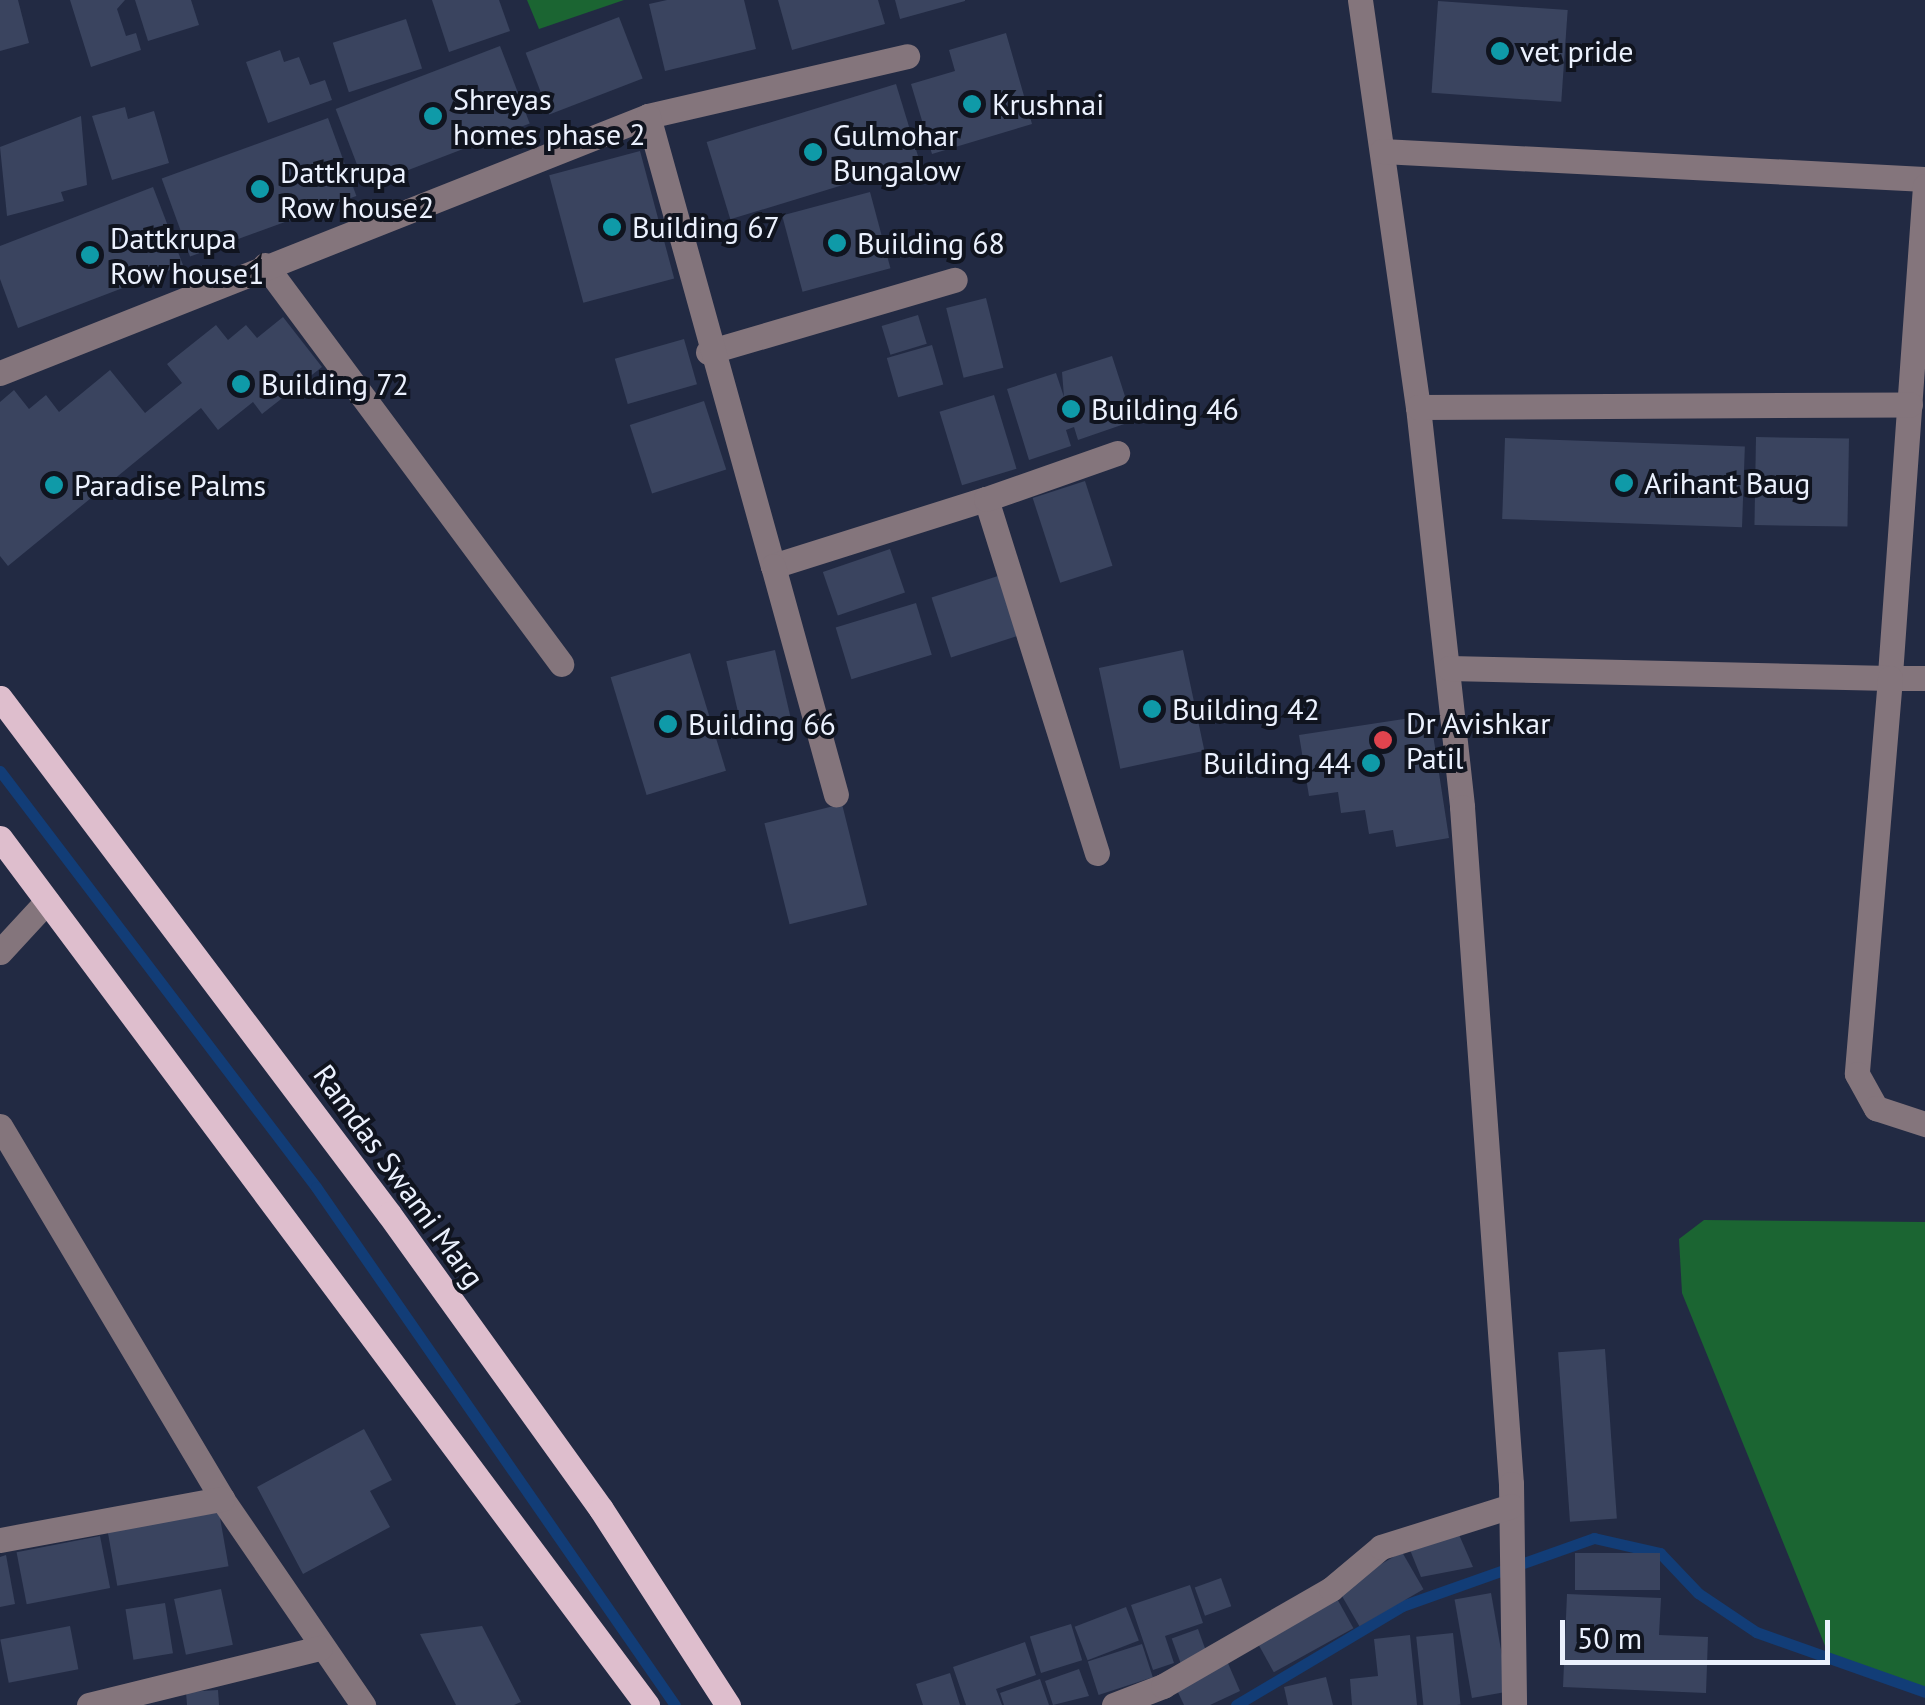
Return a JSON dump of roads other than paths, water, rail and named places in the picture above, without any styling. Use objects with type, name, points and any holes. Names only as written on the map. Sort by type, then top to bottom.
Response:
[{"type":"main road","name":"Ramdas Swami Marg","points":[[0,698],[400,1229],[601,1509],[728,1705]]},
{"type":"main road","points":[[0,838],[648,1705]]},
{"type":"street","points":[[1360,0],[1418,407],[1450,668],[1511,1506],[1514,1705]]},
{"type":"street","points":[[0,374],[265,265],[648,116],[907,56]]},
{"type":"street","points":[[648,116],[708,352],[836,794]]},
{"type":"street","points":[[1382,151],[1925,182],[1857,1074],[1876,1108],[1925,1124]]},
{"type":"street","points":[[265,265],[561,664]]},
{"type":"street","points":[[708,352],[954,280]]},
{"type":"street","points":[[1418,407],[1910,404]]},
{"type":"street","points":[[772,566],[1117,453]]},
{"type":"street","points":[[986,499],[1097,854]]},
{"type":"street","points":[[1450,668],[1925,678]]},
{"type":"street","points":[[0,952],[47,901]]},
{"type":"street","points":[[0,1126],[222,1499],[311,1622],[320,1648],[363,1705]]},
{"type":"street","points":[[0,1540],[222,1499]]},
{"type":"street","points":[[1114,1705],[1163,1686],[1331,1589],[1381,1547],[1511,1506]]},
{"type":"street","points":[[89,1705],[320,1648]]},
{"type":"waterway","points":[[0,771],[316,1187],[675,1705]]},
{"type":"waterway","points":[[1236,1705],[1402,1606],[1594,1538],[1660,1553],[1698,1593],[1756,1632],[1925,1692]]},
{"type":"place","name":"vet pride","points":[[1500,51]]},
{"type":"place","name":"Krushnai","points":[[972,104]]},
{"type":"place","name":"Shreyas homes phase 2","points":[[433,116]]},
{"type":"place","name":"Gulmohar Bungalow","points":[[813,152]]},
{"type":"place","name":"Dattkrupa Row house2","points":[[260,189]]},
{"type":"place","name":"Building 67","points":[[612,227]]},
{"type":"place","name":"Building 68","points":[[837,243]]},
{"type":"place","name":"Dattkrupa Row house1","points":[[90,255]]},
{"type":"place","name":"Building 72","points":[[241,384]]},
{"type":"place","name":"Building 46","points":[[1071,409]]},
{"type":"place","name":"Arihant Baug","points":[[1624,483]]},
{"type":"place","name":"Paradise Palms","points":[[54,485]]},
{"type":"place","name":"Building 42","points":[[1152,709]]},
{"type":"place","name":"Building 66","points":[[668,724]]},
{"type":"place","name":"Dr Avishkar Patil","points":[[1383,740]]},
{"type":"place","name":"Building 44","points":[[1371,763]]}]
